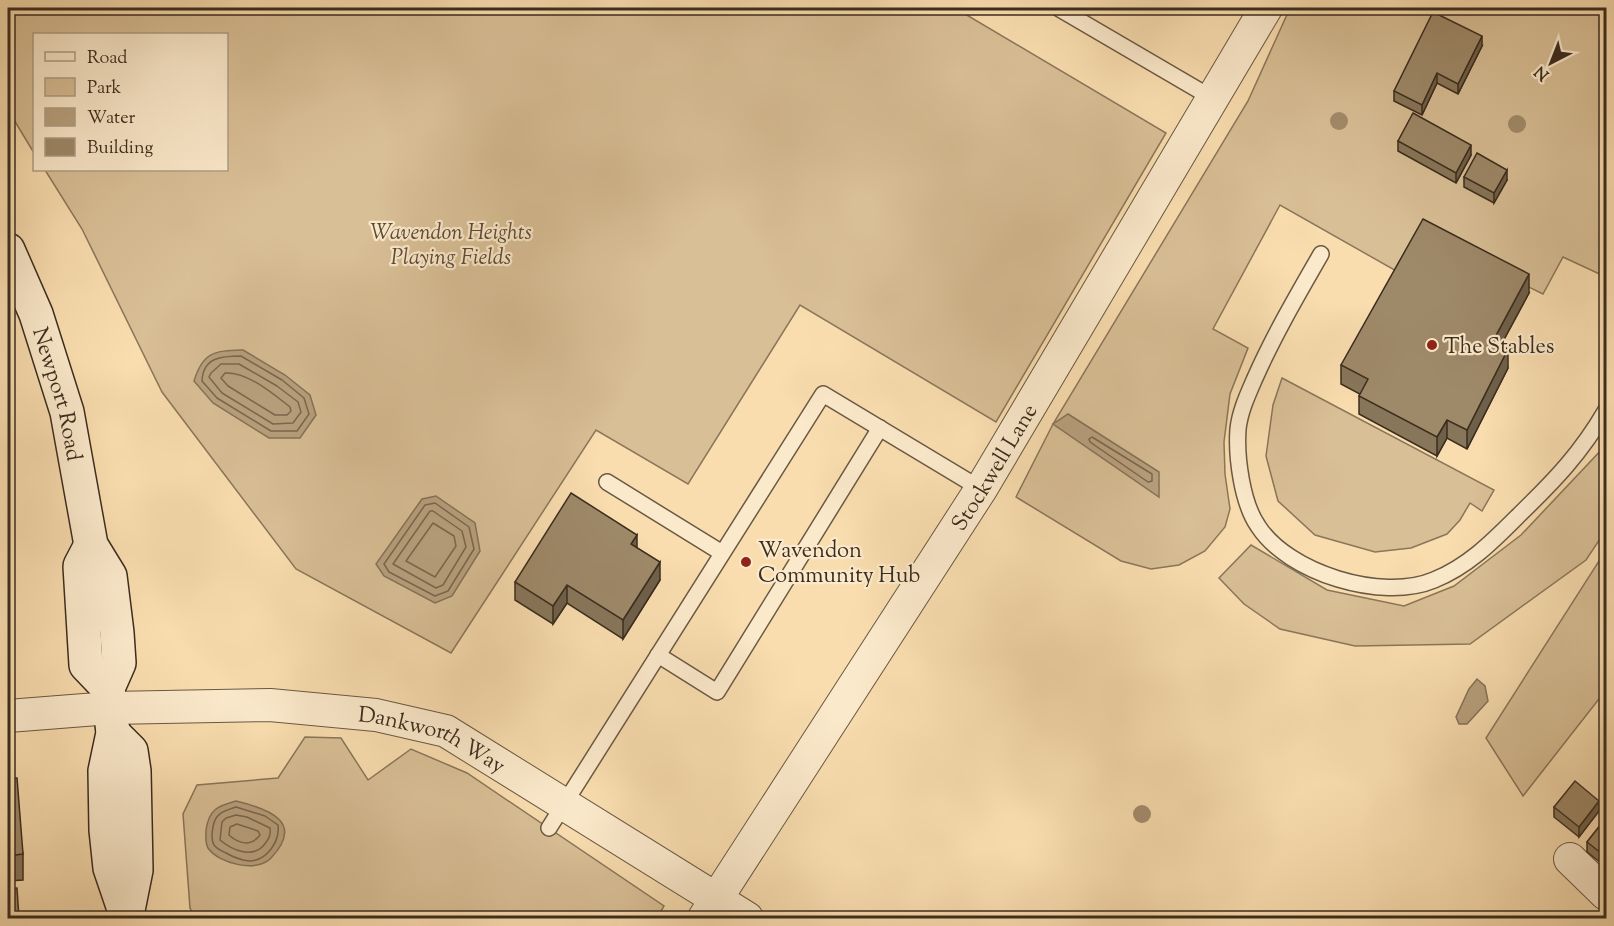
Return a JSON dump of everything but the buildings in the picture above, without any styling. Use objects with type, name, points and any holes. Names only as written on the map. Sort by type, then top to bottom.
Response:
[{"type":"street","name":"Stockwell Lane","points":[[710,909],[981,489],[1266,8]]},
{"type":"street","name":"Newport Road","points":[[8,250],[36,314],[67,412],[91,545],[110,576],[119,663],[111,710],[105,771],[106,830],[110,868],[127,917]]},
{"type":"street","name":"Dankworth Way","points":[[8,716],[270,705],[376,715],[446,731],[557,816],[710,909],[747,918]]},
{"type":"street","points":[[1570,859],[1606,894]]},
{"type":"lane","points":[[1058,8],[1212,98]]},
{"type":"lane","points":[[1321,254],[1267,350],[1243,404],[1238,428],[1243,488],[1257,525],[1276,548],[1297,562],[1335,578],[1374,586],[1404,587],[1432,581],[1461,566],[1492,543],[1558,477],[1591,436],[1606,410]]},
{"type":"lane","points":[[557,816],[823,393],[981,489]]},
{"type":"lane","points":[[658,655],[717,692],[880,428]]},
{"type":"lane","points":[[607,482],[722,553]]},
{"type":"green space","name":"Wavendon Heights Playing Fields","points":[[8,8],[955,8],[1166,133],[996,422],[800,305],[688,484],[596,430],[451,653],[296,569],[162,392],[82,229],[46,171],[228,171],[228,33],[33,33],[33,151],[8,110]]},
{"type":"green space","points":[[1290,8],[1606,8],[1606,277],[1563,257],[1543,294],[1420,234],[1398,272],[1280,205],[1213,329],[1248,348],[1230,394],[1224,442],[1225,474],[1230,509],[1225,527],[1205,551],[1179,565],[1151,569],[1121,561],[1016,497],[1053,424],[1248,101]]},
{"type":"green space","points":[[1282,378],[1494,490],[1482,511],[1470,503],[1460,520],[1447,534],[1411,548],[1375,552],[1315,535],[1278,501],[1266,456],[1273,405]]},
{"type":"green space","points":[[1606,445],[1606,530],[1586,560],[1470,644],[1355,646],[1280,629],[1244,604],[1219,578],[1251,545],[1327,590],[1404,606],[1454,586],[1521,535]]},
{"type":"green space","points":[[1606,550],[1606,690],[1523,796],[1486,738]]},
{"type":"green space","points":[[305,737],[341,738],[368,780],[411,749],[467,773],[664,906],[657,918],[195,918],[190,908],[183,814],[197,785],[278,778]]},
{"type":"water","points":[[243,350],[285,375],[310,395],[316,415],[300,438],[269,438],[213,403],[194,381],[206,358],[218,352]]},
{"type":"water","points":[[1068,414],[1159,472],[1159,497],[1053,424]]},
{"type":"water","points":[[436,496],[475,523],[480,551],[452,596],[435,603],[384,576],[376,564],[422,499]]},
{"type":"water","points":[[1477,679],[1485,686],[1488,701],[1467,724],[1459,724],[1456,717],[1469,689]]},
{"type":"water","points":[[236,801],[271,813],[284,826],[285,835],[281,846],[265,863],[238,865],[213,854],[207,846],[206,830],[209,817],[219,807]]},
{"type":"place","name":"The Stables","points":[[1432,345]]},
{"type":"place","name":"Wavendon Community Hub","points":[[746,562]]}]
